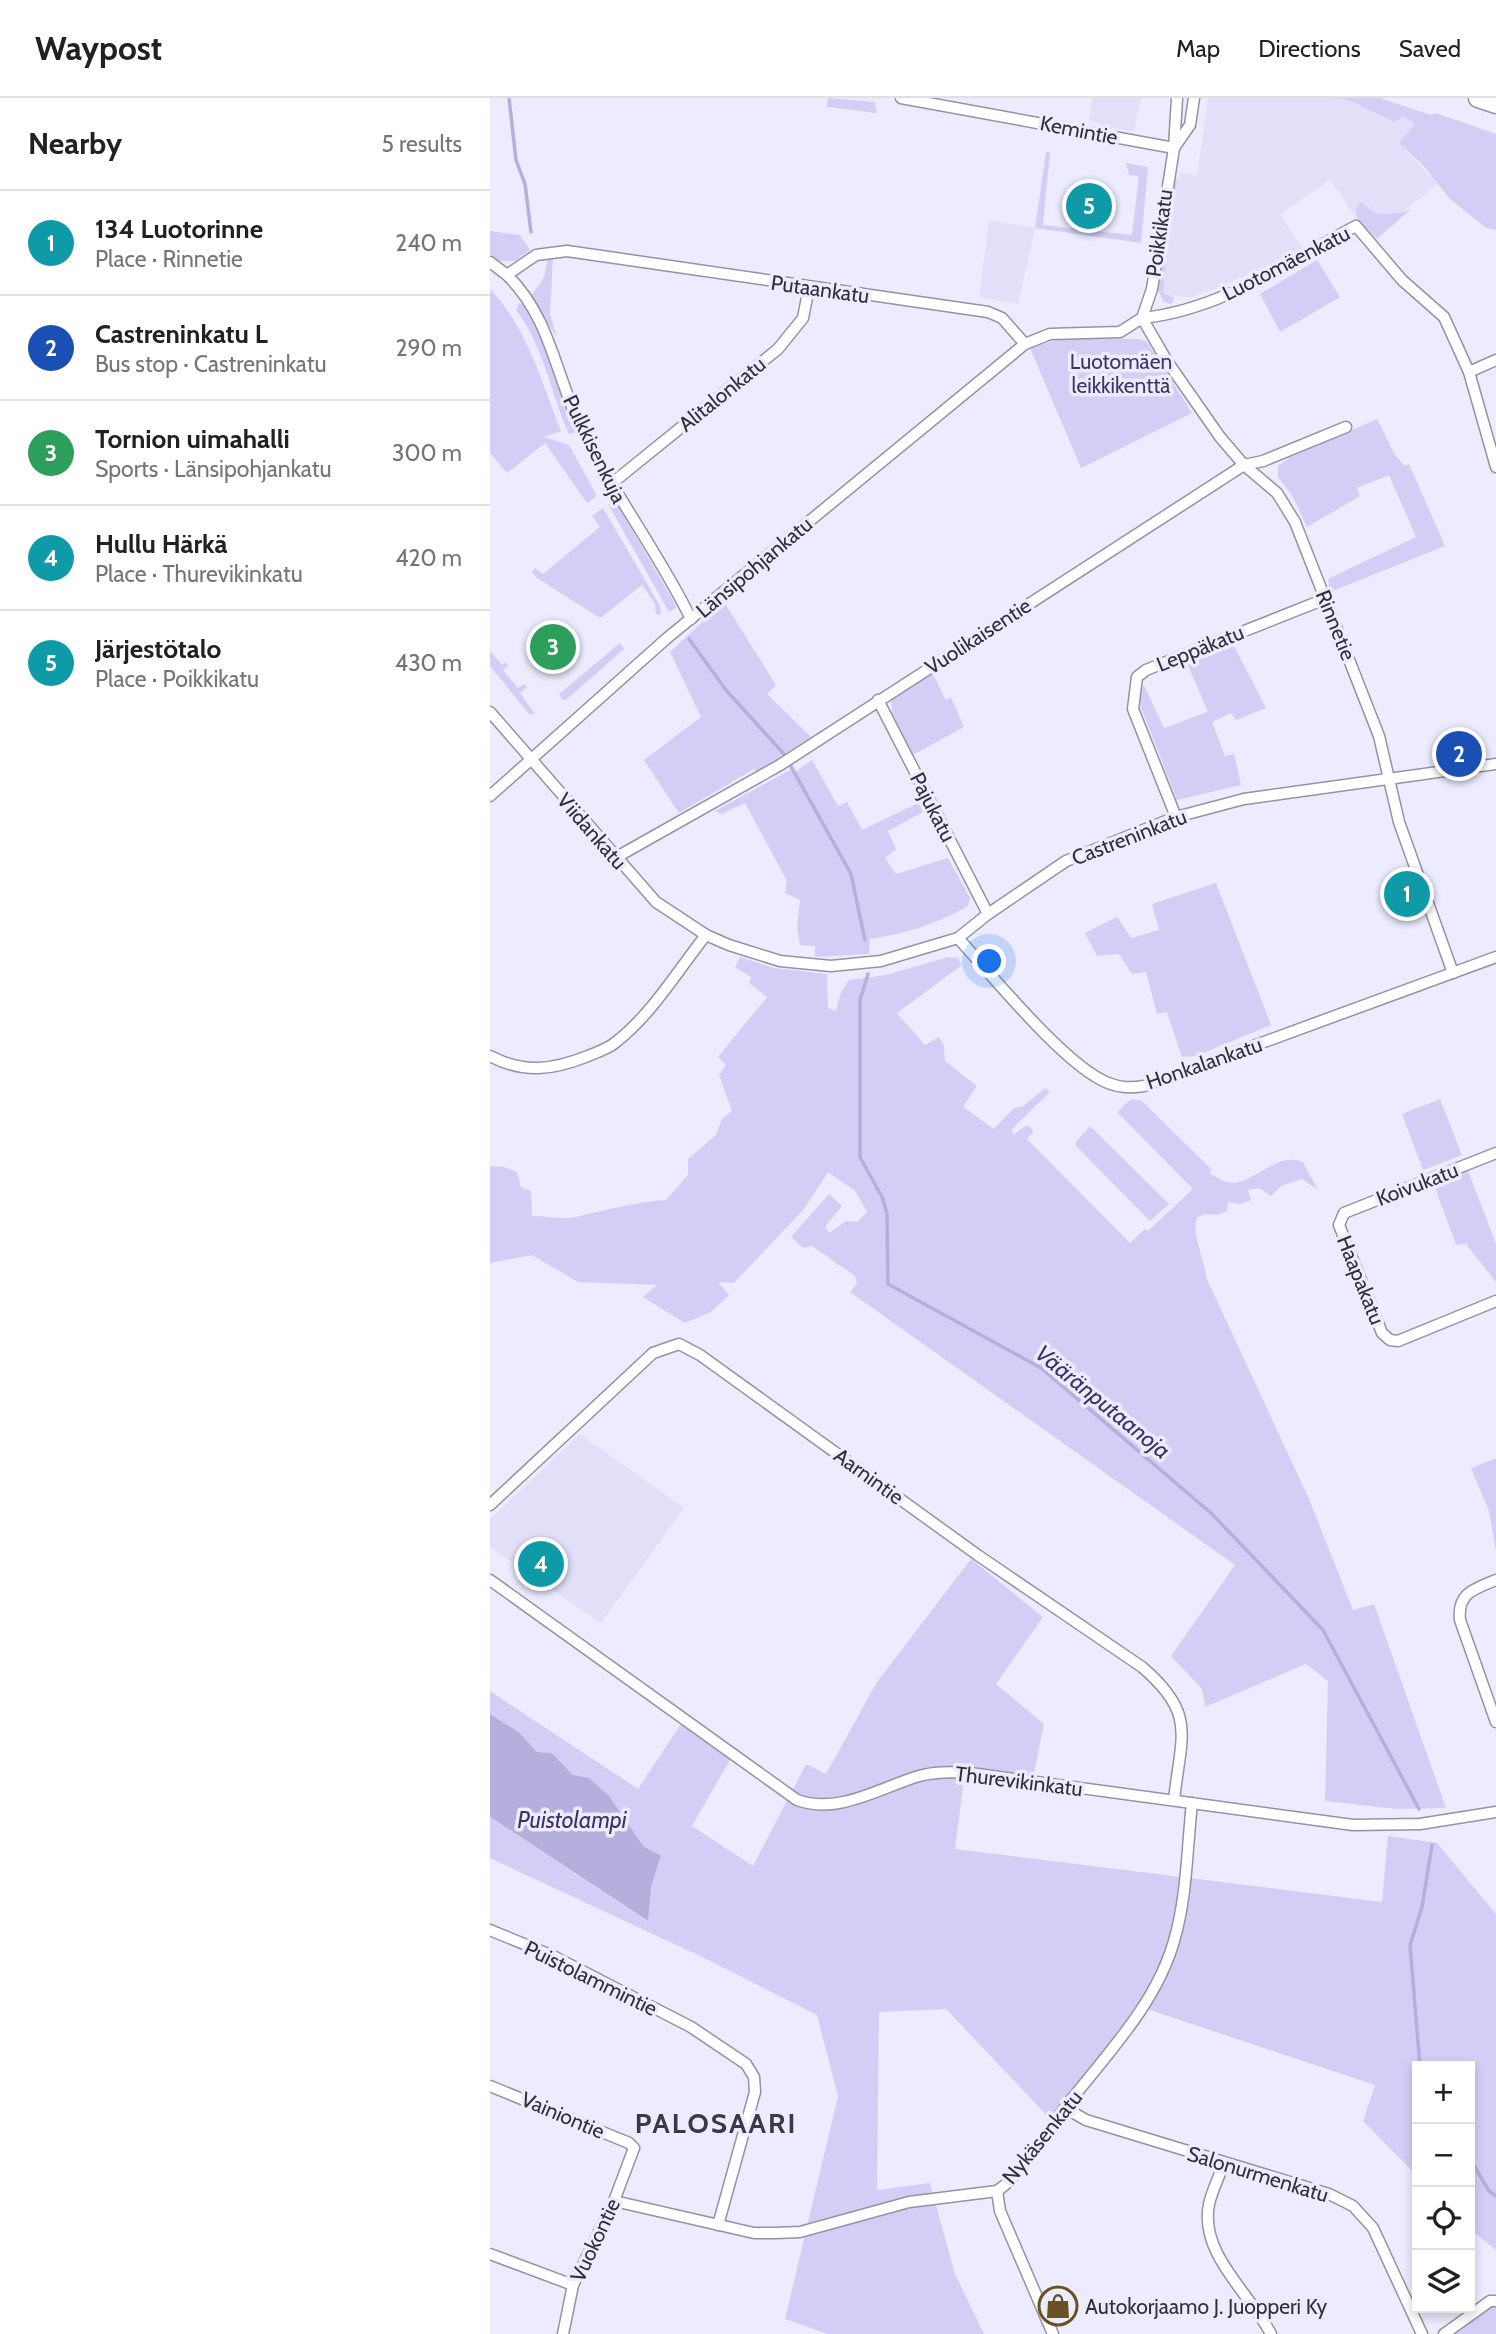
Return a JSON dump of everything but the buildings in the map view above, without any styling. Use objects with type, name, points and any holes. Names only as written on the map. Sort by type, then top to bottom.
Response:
[{"type":"highway","points":[[1478,98],[1496,104]]},
{"type":"street","name":"Kemintie","points":[[901,98],[1174,148]]},
{"type":"street","name":"Poikkikatu","points":[[1142,317],[1152,289],[1174,148],[1177,98]]},
{"type":"street","name":"Poikkikatu","points":[[1174,148],[1190,125],[1194,98]]},
{"type":"street","name":"Luotomäenkatu","points":[[1142,317],[1178,311],[1258,281],[1356,226],[1402,280],[1440,310],[1469,372],[1496,467]]},
{"type":"street","name":"Putaankatu","points":[[507,275],[536,255],[567,251],[988,312],[1002,318],[1025,344]]},
{"type":"street","points":[[490,262],[507,275]]},
{"type":"street","name":"Pulkkisenkuja","points":[[507,275],[525,295],[546,333],[575,414],[611,484],[691,619]]},
{"type":"street","name":"Alitalonkatu","points":[[611,484],[778,349],[803,318],[809,287]]},
{"type":"street","points":[[1025,344],[1050,334],[1120,332],[1142,317]]},
{"type":"street","name":"Rinnetie","points":[[1142,317],[1192,398],[1244,465],[1277,493],[1295,522],[1379,736],[1399,822],[1453,973]]},
{"type":"street","name":"Länsipohjankatu","points":[[490,796],[691,619],[1025,344]]},
{"type":"street","points":[[1469,372],[1496,360]]},
{"type":"street","name":"Vuolikaisentie","points":[[615,858],[780,765],[1244,465],[1264,461],[1346,427]]},
{"type":"street","name":"Leppäkatu","points":[[1175,817],[1133,709],[1137,677],[1152,667],[1325,599]]},
{"type":"street","name":"Pajukatu","points":[[878,700],[988,914]]},
{"type":"street","name":"Viidankatu","points":[[490,712],[656,902],[706,935]]},
{"type":"street","name":"Castreninkatu","points":[[706,935],[780,961],[831,966],[881,961],[958,938],[988,914],[1083,852],[1175,817],[1248,798],[1496,764]]},
{"type":"street","points":[[490,1056],[522,1069],[537,1070],[565,1065],[606,1048],[643,1015],[706,935]]},
{"type":"street","name":"Honkalankatu","points":[[958,938],[1067,1055],[1105,1082],[1127,1089],[1144,1086],[1496,957]]},
{"type":"street","name":"Koivukatu","points":[[1340,1218],[1356,1208],[1496,1153]]},
{"type":"street","name":"Haapakatu","points":[[1340,1218],[1339,1225],[1382,1333],[1390,1340],[1398,1341],[1496,1301]]},
{"type":"street","name":"Aarnintie","points":[[490,1505],[653,1353],[679,1344],[700,1355],[1164,1686],[1178,1706],[1182,1727],[1174,1800]]},
{"type":"street","name":"Thurevikinkatu","points":[[490,1580],[797,1800],[815,1807],[834,1805],[922,1776],[963,1772],[1353,1825],[1420,1824],[1496,1812]]},
{"type":"street","points":[[1496,1580],[1471,1590],[1461,1598],[1459,1607],[1496,1722]]},
{"type":"street","name":"Nykäsenkatu","points":[[614,2201],[754,2233],[800,2232],[909,2202],[997,2191],[1020,2170],[1122,2037],[1159,1980],[1174,1940],[1192,1803]]},
{"type":"street","name":"Puistolammintie","points":[[490,1930],[553,1956],[691,2027],[746,2064],[754,2077],[755,2092],[718,2225]]},
{"type":"street","name":"Vainiontie","points":[[490,2086],[629,2143],[634,2148]]},
{"type":"street","name":"Salonurmenkatu","points":[[1065,2108],[1086,2119],[1329,2194],[1353,2206],[1373,2228],[1422,2334]]},
{"type":"street","name":"Vuokontie","points":[[563,2334],[573,2285],[614,2201],[634,2148]]},
{"type":"street","points":[[1224,2163],[1209,2204],[1208,2228],[1213,2248],[1260,2313],[1270,2334]]},
{"type":"street","points":[[997,2191],[1000,2211],[1053,2334]]},
{"type":"street","points":[[490,2254],[573,2285]]},
{"type":"street","points":[[1444,2334],[1490,2301],[1496,2301]]},
{"type":"shaded area","points":[[1092,98],[1141,98],[1134,131],[1112,128],[1089,120]]},
{"type":"shaded area","points":[[1208,98],[1358,98],[1405,111],[1415,124],[1399,143],[1438,184],[1401,213],[1377,214],[1364,202],[1355,213],[1356,217],[1330,180],[1280,214],[1304,251],[1191,297],[1169,296],[1165,293],[1164,277],[1179,173],[1197,175]]},
{"type":"shaded area","points":[[989,220],[1035,228],[1018,304],[979,297]]},
{"type":"shaded area","points":[[580,1434],[684,1508],[601,1623],[490,1547],[490,1519]]},
{"type":"green space","points":[[828,98],[875,102],[877,113],[827,107]]},
{"type":"green space","points":[[1332,98],[1380,98],[1431,115],[1436,113],[1496,134],[1496,230],[1486,228],[1449,198],[1423,165],[1399,143],[1415,124],[1403,116],[1395,122],[1349,100]]},
{"type":"green space","points":[[1046,152],[1050,152],[1043,225],[1132,235],[1139,176],[1129,175],[1126,163],[1148,167],[1141,243],[1035,228]]},
{"type":"green space","points":[[1178,177],[1164,277],[1164,293],[1174,298],[1172,304],[1164,302],[1158,290],[1171,189]]},
{"type":"green space","points":[[1361,202],[1377,214],[1400,213],[1411,209],[1377,239],[1356,217],[1356,208]]},
{"type":"green space","points":[[490,231],[520,235],[530,250],[515,261],[498,261],[490,254]]},
{"type":"green space","points":[[553,256],[550,314],[557,337],[530,297],[544,278],[548,257]]},
{"type":"green space","points":[[1317,260],[1340,297],[1280,332],[1260,294]]},
{"type":"green space","points":[[490,289],[524,338],[561,431],[544,437],[569,445],[597,496],[587,503],[545,443],[507,473],[490,453]]},
{"type":"green space","points":[[519,303],[524,305],[542,340],[576,432],[569,434],[540,354],[516,310]]},
{"type":"green space","name":"Luotomäen leikkikenttä","points":[[1060,339],[1139,339],[1147,342],[1192,413],[1081,468],[1030,348]]},
{"type":"green space","points":[[1377,419],[1395,455],[1405,466],[1409,464],[1445,546],[1330,592],[1328,579],[1416,537],[1389,475],[1357,488],[1360,496],[1307,527],[1293,497],[1278,477],[1278,466],[1289,458]]},
{"type":"green space","points":[[608,504],[617,504],[677,607],[669,612]]},
{"type":"green space","points":[[603,508],[660,606],[661,615],[656,614],[655,604],[642,585],[600,618],[537,578],[532,572],[535,568],[543,574],[600,527],[592,516]]},
{"type":"green space","points":[[724,602],[776,685],[767,694],[811,737],[756,772],[754,769],[679,813],[644,760],[701,717],[670,652]]},
{"type":"green space","points":[[620,643],[624,649],[566,700],[562,700],[559,694]]},
{"type":"green space","points":[[1234,646],[1266,708],[1236,720],[1231,713],[1212,722],[1225,756],[1234,754],[1241,785],[1177,800],[1137,697],[1144,685],[1164,728],[1208,712],[1187,663]]},
{"type":"green space","points":[[490,651],[502,665],[506,662],[508,665],[503,670],[518,688],[524,684],[527,687],[520,693],[535,714],[529,714],[490,666]]},
{"type":"green space","points":[[932,672],[946,700],[951,697],[964,727],[913,755],[892,713],[891,697]]},
{"type":"green space","points":[[812,760],[838,806],[847,802],[862,830],[920,802],[925,811],[888,831],[896,849],[885,858],[896,874],[948,858],[970,898],[968,906],[920,927],[870,939],[869,954],[815,957],[815,946],[800,945],[797,927],[800,900],[785,893],[787,881],[745,803],[722,814],[715,811],[790,770],[794,773]]},
{"type":"green space","points":[[1216,883],[1271,1025],[1196,1056],[1182,1057],[1167,1012],[1157,1014],[1146,972],[1132,974],[1119,954],[1097,956],[1085,933],[1117,917],[1131,938],[1159,930],[1152,904]]},
{"type":"green space","points":[[740,957],[774,968],[827,974],[828,1008],[836,1011],[841,992],[849,980],[886,975],[948,957],[958,958],[962,965],[897,1013],[925,1045],[939,1037],[944,1046],[945,1061],[977,1086],[963,1107],[994,1129],[1014,1108],[1022,1107],[1045,1088],[1050,1092],[1012,1129],[1013,1135],[1027,1125],[1034,1131],[1027,1139],[1130,1243],[1145,1229],[1148,1231],[1193,1189],[1117,1112],[1131,1099],[1142,1101],[1212,1170],[1209,1173],[1225,1181],[1244,1181],[1285,1160],[1303,1162],[1318,1190],[1302,1179],[1281,1186],[1271,1196],[1259,1188],[1248,1190],[1251,1200],[1241,1204],[1228,1202],[1227,1211],[1218,1215],[1204,1214],[1197,1218],[1197,1240],[1206,1277],[1309,1499],[1353,1610],[1374,1604],[1446,1808],[1396,1809],[1325,1801],[1328,1681],[1306,1664],[1205,1707],[1202,1689],[1171,1656],[1235,1565],[850,1292],[857,1283],[855,1276],[812,1246],[803,1248],[791,1237],[829,1194],[842,1206],[825,1227],[829,1233],[846,1221],[857,1222],[867,1212],[855,1191],[828,1172],[804,1209],[734,1283],[718,1282],[729,1295],[711,1312],[685,1323],[643,1297],[657,1285],[578,1282],[532,1255],[490,1263],[490,1166],[517,1172],[521,1187],[531,1191],[532,1216],[559,1218],[666,1200],[688,1175],[688,1159],[716,1135],[722,1119],[732,1111],[719,1075],[726,1065],[718,1057],[767,997],[749,983],[751,977],[735,967]]},
{"type":"green space","points":[[1440,1099],[1462,1155],[1423,1170],[1402,1114]]},
{"type":"green space","points":[[1090,1126],[1169,1204],[1150,1221],[1076,1146],[1076,1142]]},
{"type":"green space","points":[[1468,1171],[1496,1244],[1496,1282],[1466,1244],[1456,1245],[1434,1185]]},
{"type":"green space","points":[[1496,1458],[1496,1551],[1489,1511],[1471,1468]]},
{"type":"green space","points":[[971,1559],[1043,1617],[996,1684],[1044,1724],[1030,1792],[964,1779],[955,1849],[1382,1902],[1388,1836],[1437,1843],[1496,1914],[1496,2250],[1475,2233],[1475,2061],[1412,2061],[1412,2171],[1363,2121],[1375,2085],[1141,2007],[1055,2124],[946,2009],[879,2012],[877,2190],[930,2183],[955,2274],[984,2334],[828,2334],[785,2319],[838,2096],[817,2015],[700,1956],[490,1858],[490,1817],[647,1921],[651,1887],[661,1857],[643,1846],[552,1753],[537,1752],[519,1732],[490,1714],[490,1691],[638,1789],[685,1718],[734,1753],[692,1826],[753,1866],[806,1764],[826,1774],[877,1682]]},
{"type":"green space","points":[[1496,2300],[1496,2334],[1439,2334],[1437,2330]]},
{"type":"water","name":"Puistolampi","points":[[490,1714],[519,1732],[537,1752],[552,1753],[573,1775],[589,1778],[609,1796],[643,1846],[661,1856],[651,1887],[648,1921],[490,1817]]},
{"type":"waterway","points":[[509,98],[516,160],[525,184],[531,232]]},
{"type":"waterway","name":"Vääränputaanoja","points":[[689,639],[726,690],[784,754],[851,874],[865,940]]},
{"type":"waterway","name":"Vääränputaanoja","points":[[868,974],[860,1000],[860,1157],[883,1199],[887,1214],[888,1284],[1041,1368],[1211,1513],[1323,1630],[1419,1809]]},
{"type":"waterway","name":"Vääränputaanoja","points":[[1420,2061],[1410,1945],[1422,1907],[1432,1845]]},
{"type":"waterway","name":"Vääränputaanoja","points":[[1475,2167],[1489,2191],[1496,2196]]},
{"type":"place","name":"Järjestötalo","points":[[1089,206]]},
{"type":"place","name":"Tornion uimahalli","points":[[553,647]]},
{"type":"place","name":"Castreninkatu L","points":[[1459,754]]},
{"type":"place","name":"134 Luotorinne","points":[[1407,894]]},
{"type":"place","name":"Hullu Härkä","points":[[541,1564]]},
{"type":"place","name":"Autokorjaamo J. Juopperi Ky","points":[[1058,2306]]},
{"type":"district","name":"PALOSAARI","points":[[716,2123]]}]
